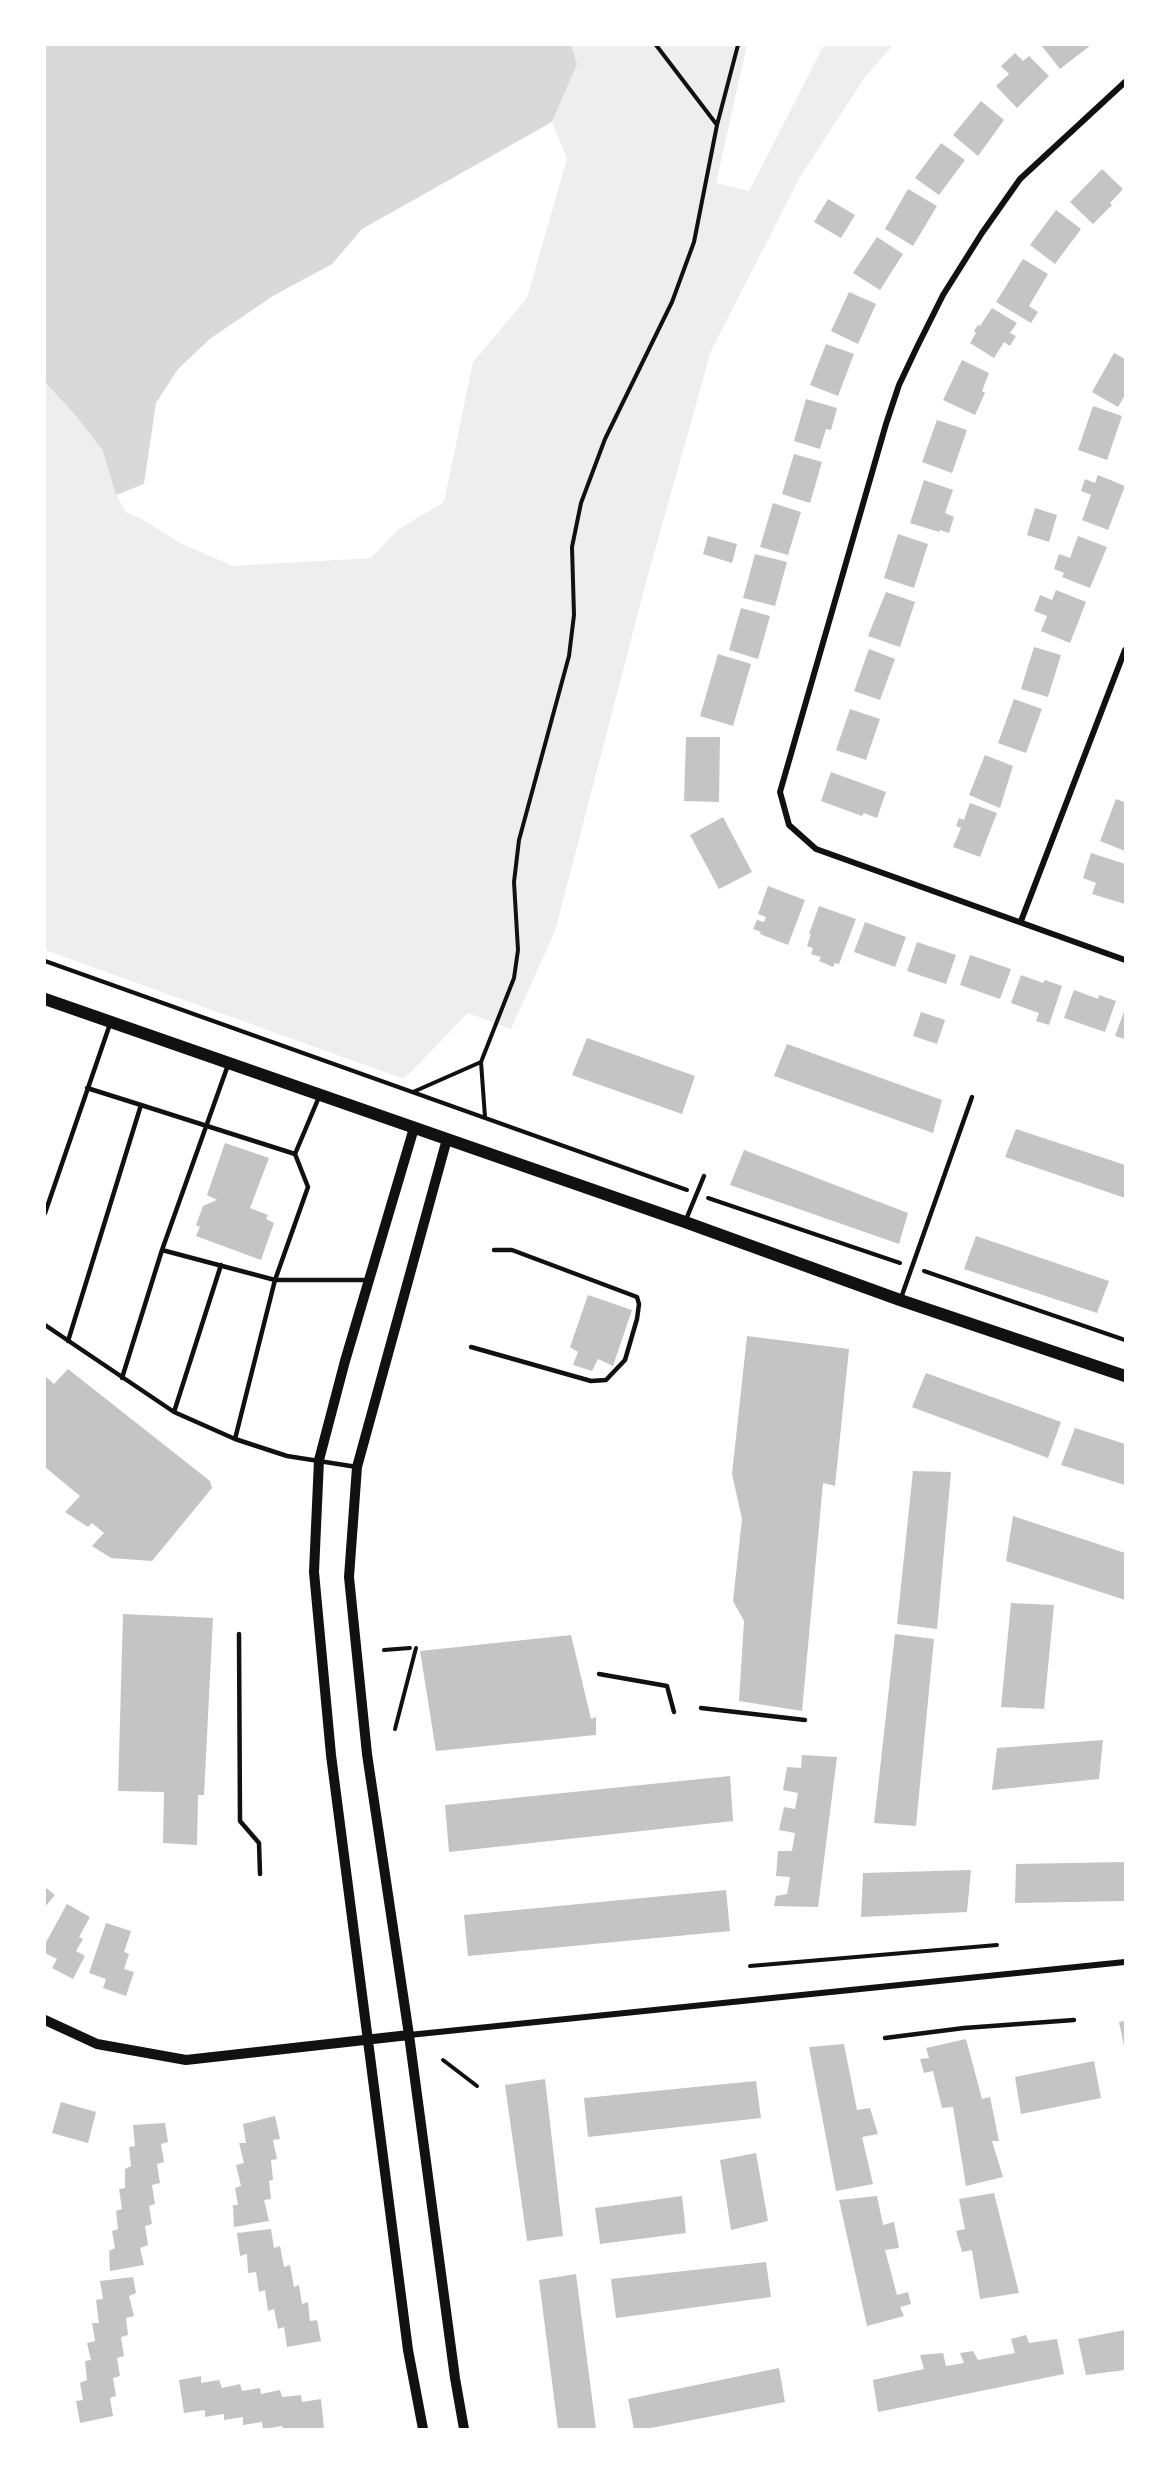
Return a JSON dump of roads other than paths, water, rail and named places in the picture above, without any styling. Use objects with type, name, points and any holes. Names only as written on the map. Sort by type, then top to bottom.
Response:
[{"type":"main road","points":[[45,999],[685,1222],[900,1300],[1125,1376]]},
{"type":"street","points":[[1125,82],[1020,179],[981,233],[943,295],[916,346],[886,424],[780,792],[789,825],[816,849],[1125,960]]},
{"type":"street","points":[[1021,921],[1125,650]]},
{"type":"street","points":[[414,1128],[319,1460],[314,1572],[331,1755],[408,2350],[423,2429]]},
{"type":"street","points":[[447,1139],[357,1467],[349,1577],[367,1754],[464,2429]]},
{"type":"street","points":[[45,2020],[97,2044],[186,2060],[1125,1962]]},
{"type":"lane","points":[[45,1213],[111,1022]]},
{"type":"lane","points":[[122,1378],[162,1250],[229,1063]]},
{"type":"lane","points":[[87,1088],[295,1154]]},
{"type":"lane","points":[[235,1439],[275,1280],[308,1186],[295,1154],[320,1095]]},
{"type":"lane","points":[[900,1300],[972,1097]]},
{"type":"lane","points":[[68,1341],[141,1105]]},
{"type":"lane","points":[[685,1222],[704,1176]]},
{"type":"lane","points":[[162,1250],[275,1280],[369,1280]]},
{"type":"lane","points":[[471,1347],[591,1381],[606,1380],[626,1360],[637,1319],[639,1304],[637,1297],[512,1250],[494,1250]]},
{"type":"lane","points":[[174,1412],[221,1265]]},
{"type":"lane","points":[[45,1325],[174,1412],[235,1439],[287,1456],[357,1467]]},
{"type":"lane","points":[[239,1634],[240,1821],[259,1843],[260,1874]]},
{"type":"lane","points":[[599,1674],[667,1686],[674,1712]]},
{"type":"lane","points":[[701,1708],[805,1720]]},
{"type":"lane","points":[[885,2038],[964,2028],[1074,2020]]}]
